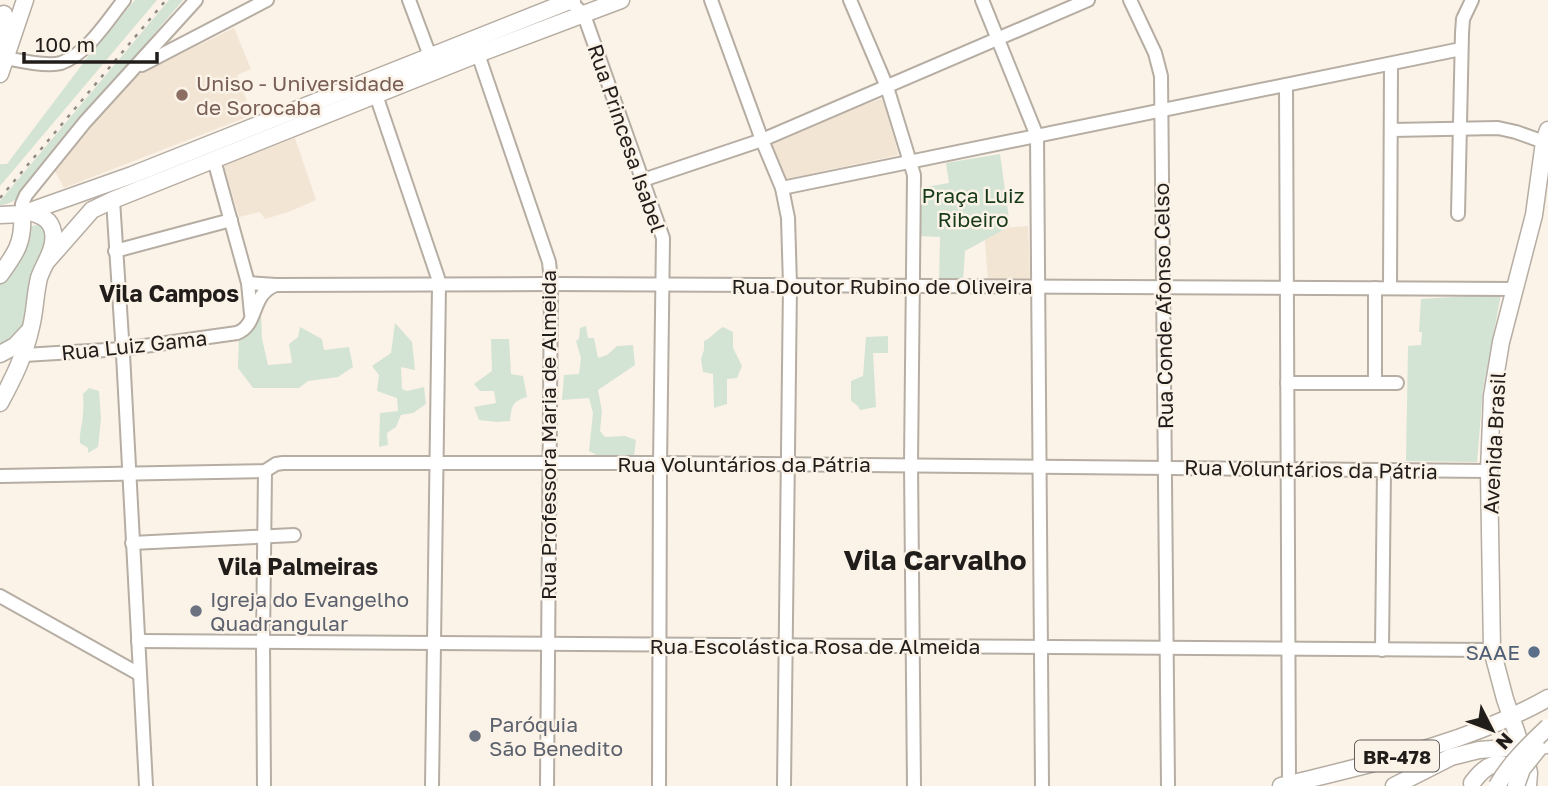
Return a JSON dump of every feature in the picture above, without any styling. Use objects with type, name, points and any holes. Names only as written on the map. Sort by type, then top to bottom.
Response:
[{"type":"main road","points":[[5,61],[25,0]]},
{"type":"main road","points":[[48,260],[92,210],[113,200],[478,54],[621,0]]},
{"type":"main road","points":[[25,217],[571,1]]},
{"type":"main road","points":[[4,13],[1,34],[5,61]]},
{"type":"main road","name":"Avenida Brasil","points":[[1528,786],[1529,774],[1492,650],[1489,471],[1492,396],[1501,342],[1534,215],[1546,136]]},
{"type":"main road","points":[[113,200],[116,191],[132,174]]},
{"type":"main road","points":[[0,215],[48,220],[53,230],[53,245],[39,278],[32,326],[24,355],[0,403]]},
{"type":"main road","points":[[0,275],[19,249],[25,217]]},
{"type":"main road","points":[[0,355],[20,342],[32,326]]},
{"type":"main road","points":[[0,355],[24,355]]},
{"type":"main road","name":"BR-478","points":[[1285,785],[1426,748],[1511,718],[1548,698]]},
{"type":"main road","points":[[1505,699],[1515,706],[1530,708]]},
{"type":"main road","points":[[1497,786],[1506,770],[1548,727]]},
{"type":"main road","points":[[1516,786],[1522,769],[1548,738]]},
{"type":"main road","name":"BR-478","points":[[1394,786],[1447,758],[1479,750],[1548,745]]},
{"type":"main road","points":[[1447,758],[1462,759],[1470,765],[1471,784]]},
{"type":"main road","points":[[1471,784],[1486,768],[1499,763],[1518,772],[1523,786]]},
{"type":"street","points":[[5,61],[60,63],[76,56],[124,0]]},
{"type":"street","points":[[25,217],[22,204],[26,195],[85,122],[196,0]]},
{"type":"street","points":[[135,68],[267,0]]},
{"type":"street","points":[[409,0],[431,56],[438,66],[446,67]]},
{"type":"street","points":[[711,0],[782,188],[788,218],[790,285],[783,786]]},
{"type":"street","points":[[850,0],[887,87],[914,175],[911,466],[914,786]]},
{"type":"street","points":[[982,0],[1037,136],[1042,786]]},
{"type":"street","points":[[643,180],[762,140],[1088,0]]},
{"type":"street","name":"Rua Conde Afonso Celso","points":[[1130,0],[1155,53],[1161,76],[1168,786]]},
{"type":"street","points":[[1458,214],[1461,49],[1463,19],[1472,0]]},
{"type":"street","name":"Rua Princesa Isabel","points":[[571,1],[583,15],[663,238],[659,786]]},
{"type":"street","points":[[782,188],[1461,49]]},
{"type":"street","name":"Rua Professora Maria de Almeida","points":[[478,54],[549,262],[547,786]]},
{"type":"street","points":[[1390,288],[1391,64]]},
{"type":"street","points":[[1285,785],[1288,649],[1286,85]]},
{"type":"street","points":[[376,95],[439,285],[432,786]]},
{"type":"street","points":[[1391,130],[1498,128],[1546,136]]},
{"type":"street","points":[[214,160],[248,283],[251,317]]},
{"type":"street","points":[[113,200],[146,786]]},
{"type":"street","points":[[115,251],[230,220]]},
{"type":"street","name":"Rua Doutor Rubino de Oliveira","points":[[248,283],[1515,289]]},
{"type":"street","points":[[251,317],[259,298],[269,287],[276,285]]},
{"type":"street","points":[[1375,288],[1375,383]]},
{"type":"street","name":"Rua Luiz Gama","points":[[24,355],[123,349],[237,333],[245,330],[251,317]]},
{"type":"street","points":[[1287,383],[1397,383]]},
{"type":"street","name":"Rua Voluntários da Pátria","points":[[0,476],[265,471],[283,463],[660,463],[1489,471]]},
{"type":"street","points":[[1382,650],[1384,470]]},
{"type":"street","points":[[264,786],[265,471]]},
{"type":"street","points":[[132,543],[294,536]]},
{"type":"street","points":[[0,596],[139,674]]},
{"type":"street","name":"Rua Escolástica Rosa de Almeida","points":[[138,642],[1492,650]]},
{"type":"shaded area","name":"Uniso - Universidade de Sorocaba","points":[[234,28],[251,69],[237,75],[252,115],[64,188],[54,169],[138,75]]},
{"type":"shaded area","points":[[881,99],[898,155],[787,179],[785,177],[770,144]]},
{"type":"shaded area","points":[[295,138],[316,200],[265,219],[260,212],[239,217],[224,165]]},
{"type":"shaded area","points":[[1028,226],[1030,280],[988,280],[984,229]]},
{"type":"green space","points":[[135,0],[157,0],[0,186],[0,164],[7,164],[90,54]]},
{"type":"green space","points":[[169,0],[183,0],[20,195],[11,202],[0,205],[0,201]]},
{"type":"green space","name":"Praça Luiz Ribeiro","points":[[1000,154],[1010,226],[965,251],[963,282],[939,283],[940,237],[918,236],[919,188],[949,183],[946,163]]},
{"type":"green space","points":[[37,225],[44,227],[48,236],[36,265],[28,326],[0,349],[0,281],[28,229]]},
{"type":"green space","points":[[1501,294],[1483,390],[1477,462],[1406,461],[1408,346],[1421,345],[1421,299]]},
{"type":"green space","points":[[261,313],[262,339],[268,365],[292,363],[289,344],[298,337],[300,327],[322,339],[324,350],[349,347],[353,367],[338,377],[308,381],[299,388],[253,388],[238,368],[239,338]]},
{"type":"green space","points":[[395,323],[412,342],[415,370],[401,367],[402,389],[407,391],[424,387],[426,404],[413,413],[401,415],[396,427],[387,433],[388,445],[379,447],[380,413],[398,411],[397,398],[377,391],[379,375],[372,366],[391,353]]},
{"type":"green space","points":[[586,326],[588,338],[594,338],[598,358],[607,355],[617,346],[633,345],[635,365],[598,390],[602,411],[600,431],[605,437],[625,436],[636,440],[634,456],[611,463],[589,451],[593,413],[589,398],[562,400],[564,375],[579,374],[581,358],[576,341],[579,339],[580,328]]},
{"type":"green space","points":[[723,327],[733,332],[733,348],[742,366],[737,378],[727,379],[727,404],[714,408],[713,374],[703,372],[701,359],[704,341]]},
{"type":"green space","points":[[888,336],[888,353],[873,353],[876,407],[860,410],[851,401],[851,381],[863,376],[866,337]]},
{"type":"green space","points":[[491,339],[509,339],[511,374],[523,376],[527,397],[513,405],[510,421],[479,420],[474,407],[496,403],[494,391],[480,391],[474,384],[492,371]]},
{"type":"green space","points":[[89,388],[99,391],[101,419],[98,447],[88,453],[88,448],[80,443],[80,439],[83,394]]},
{"type":"railway","points":[[0,198],[166,0]]},
{"type":"place","name":"Uniso - Universidade de Sorocaba","points":[[182,95]]},
{"type":"place","name":"Igreja do Evangelho Quadrangular","points":[[196,611]]},
{"type":"place","name":"SAAE","points":[[1534,652]]},
{"type":"place","name":"Paróquia São Benedito","points":[[475,736]]},
{"type":"district","name":"Vila Campos","points":[[169,293]]},
{"type":"district","name":"Vila Carvalho","points":[[935,559]]},
{"type":"district","name":"Vila Palmeiras","points":[[298,566]]}]
